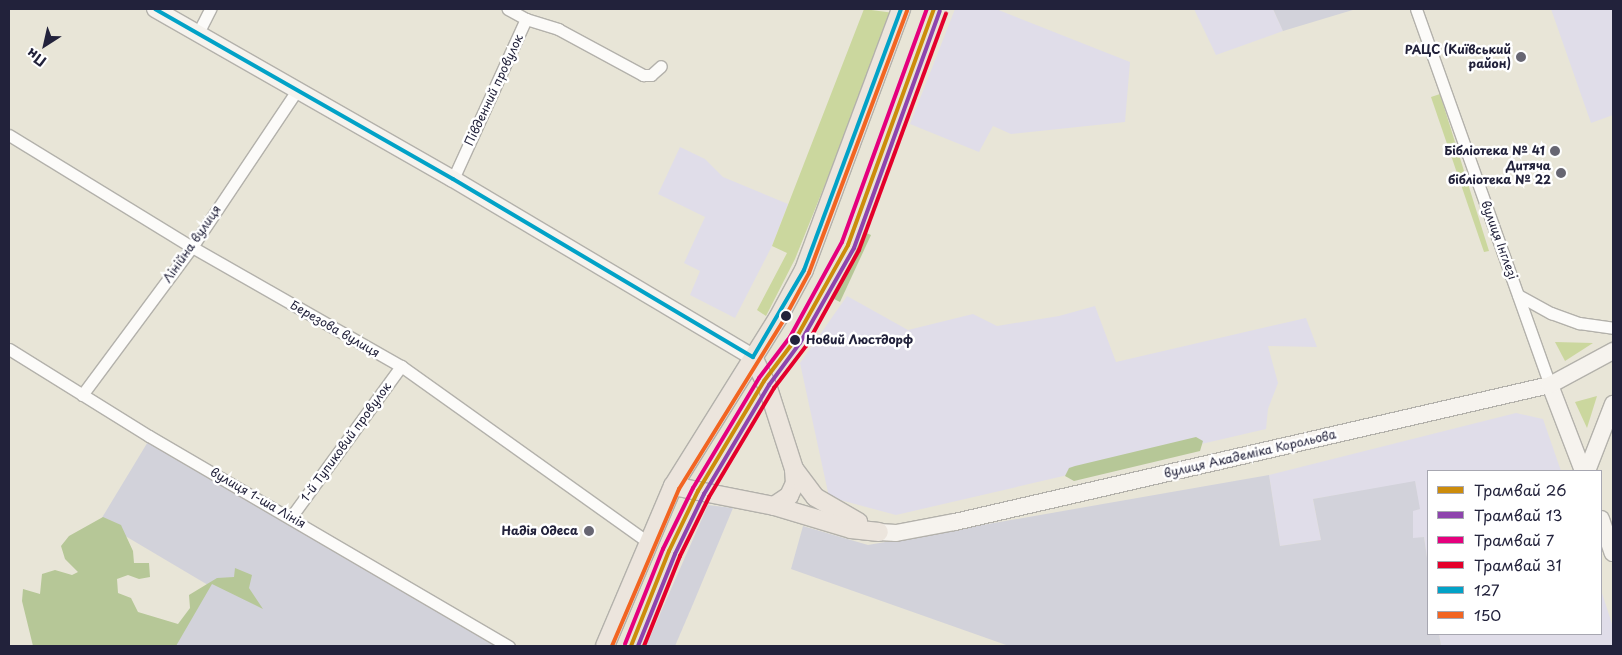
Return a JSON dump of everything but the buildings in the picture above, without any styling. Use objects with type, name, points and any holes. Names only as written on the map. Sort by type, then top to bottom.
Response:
[{"type":"main road","points":[[155,9],[453,179],[752,357],[768,388],[794,469],[794,483],[789,496],[774,506]]},
{"type":"main road","points":[[606,646],[673,486],[778,318],[804,270],[901,9]]},
{"type":"main road","name":"вулиця Академіка Корольова","points":[[879,532],[906,532],[955,522],[1550,385],[1613,350]]},
{"type":"main road","name":"вулиця Інглезі","points":[[1550,385],[1583,470]]},
{"type":"main road","points":[[1587,470],[1613,404]]},
{"type":"main road","points":[[794,469],[815,497],[879,532]]},
{"type":"main road","points":[[673,486],[774,506],[852,529],[879,532]]},
{"type":"main road","points":[[1602,522],[1613,553]]},
{"type":"street","points":[[198,33],[210,9]]},
{"type":"street","name":"Південний провулок","points":[[453,179],[526,19],[508,9]]},
{"type":"street","name":"вулиця Інглезі","points":[[1416,9],[1550,385]]},
{"type":"street","points":[[526,19],[558,29],[643,75],[651,75],[661,66]]},
{"type":"street","name":"Лінійна вулиця","points":[[82,394],[192,247],[298,90]]},
{"type":"street","name":"Березова вулиця","points":[[9,135],[192,247],[401,366],[648,542]]},
{"type":"street","points":[[1518,295],[1551,313],[1579,323],[1613,328]]},
{"type":"street","name":"вулиця 1-ша Лінія","points":[[9,349],[509,646]]},
{"type":"street","name":"1-й Тупиковий провулок","points":[[291,517],[401,366]]},
{"type":"shaded area","points":[[955,9],[996,9],[1130,62],[1125,122],[1011,134],[993,126],[979,152],[910,124]]},
{"type":"shaded area","points":[[1194,9],[1273,9],[1283,31],[1216,55]]},
{"type":"shaded area","points":[[1273,9],[1356,9],[1283,31]]},
{"type":"shaded area","points":[[1551,9],[1613,9],[1613,115],[1591,123]]},
{"type":"shaded area","points":[[680,147],[705,159],[723,177],[788,204],[772,246],[735,318],[690,295],[700,271],[684,263],[705,217],[658,194]]},
{"type":"shaded area","points":[[847,296],[908,330],[973,314],[997,326],[1059,316],[1095,306],[1116,362],[1306,318],[1317,347],[1268,346],[1278,383],[1268,409],[1266,429],[896,515],[829,497],[800,363]]},
{"type":"shaded area","points":[[1516,413],[1543,419],[1561,470],[1427,470],[1427,558],[1424,537],[1413,539],[1413,510],[1419,509],[1415,482],[1313,499],[1321,540],[1280,546],[1269,475]]},
{"type":"shaded area","points":[[149,440],[503,646],[172,646],[208,585],[100,521]]},
{"type":"shaded area","points":[[1269,475],[1280,546],[1321,540],[1313,499],[1415,481],[1420,509],[1413,511],[1413,538],[1424,537],[1427,558],[1427,635],[1439,635],[1441,646],[1009,646],[791,569],[803,526],[868,545]]},
{"type":"shaded area","points":[[708,505],[733,508],[675,646],[646,646]]},
{"type":"shaded area","points":[[1602,593],[1613,627],[1613,646],[1441,646],[1439,635],[1602,635]]},
{"type":"green space","points":[[864,9],[894,13],[795,259],[766,316],[757,310],[787,253],[772,246]]},
{"type":"green space","points":[[1440,94],[1489,251],[1484,252],[1431,97]]},
{"type":"green space","points":[[864,232],[871,235],[840,302],[834,299]]},
{"type":"green space","points":[[1555,342],[1593,343],[1565,361]]},
{"type":"green space","points":[[1597,396],[1587,428],[1575,402]]},
{"type":"green space","points":[[1196,437],[1203,441],[1200,451],[1074,481],[1065,476],[1069,468],[1075,466]]},
{"type":"green space","points":[[103,517],[121,525],[133,551],[134,563],[149,563],[150,577],[139,579],[128,575],[117,579],[118,593],[131,598],[138,612],[178,624],[190,608],[189,595],[217,578],[234,577],[235,568],[252,575],[249,588],[263,609],[212,584],[176,646],[33,646],[22,601],[23,589],[40,594],[42,574],[55,570],[72,575],[78,572],[65,559],[61,546],[69,536]]},
{"type":"tram line","name":"7","points":[[625,644],[663,549],[693,488],[759,378],[790,337],[842,242],[927,9]]},
{"type":"tram line","name":"26","points":[[631,646],[669,551],[698,491],[764,381],[795,340],[848,245],[934,9]]},
{"type":"tram line","name":"13","points":[[638,646],[675,554],[704,494],[769,385],[800,343],[854,248],[940,11]]},
{"type":"tram line","name":"31","points":[[644,646],[680,556],[709,497],[774,388],[806,346],[859,250],[946,13]]},
{"type":"transit line","name":"127","points":[[155,9],[453,179],[753,357]]},
{"type":"transit line","name":"127","points":[[753,357],[804,270],[901,9]]},
{"type":"transit line","name":"150","points":[[612,646],[679,489],[783,321],[809,273],[907,11]]},
{"type":"place","name":"РАЦС (Київський район)","points":[[1521,57]]},
{"type":"place","name":"Бібліотека № 41","points":[[1555,151]]},
{"type":"place","name":"Дитяча бібліотека № 22","points":[[1561,173]]},
{"type":"place","name":"Новий Люстдорф","points":[[795,340]]},
{"type":"place","name":"Надія Одеса","points":[[589,531]]}]
